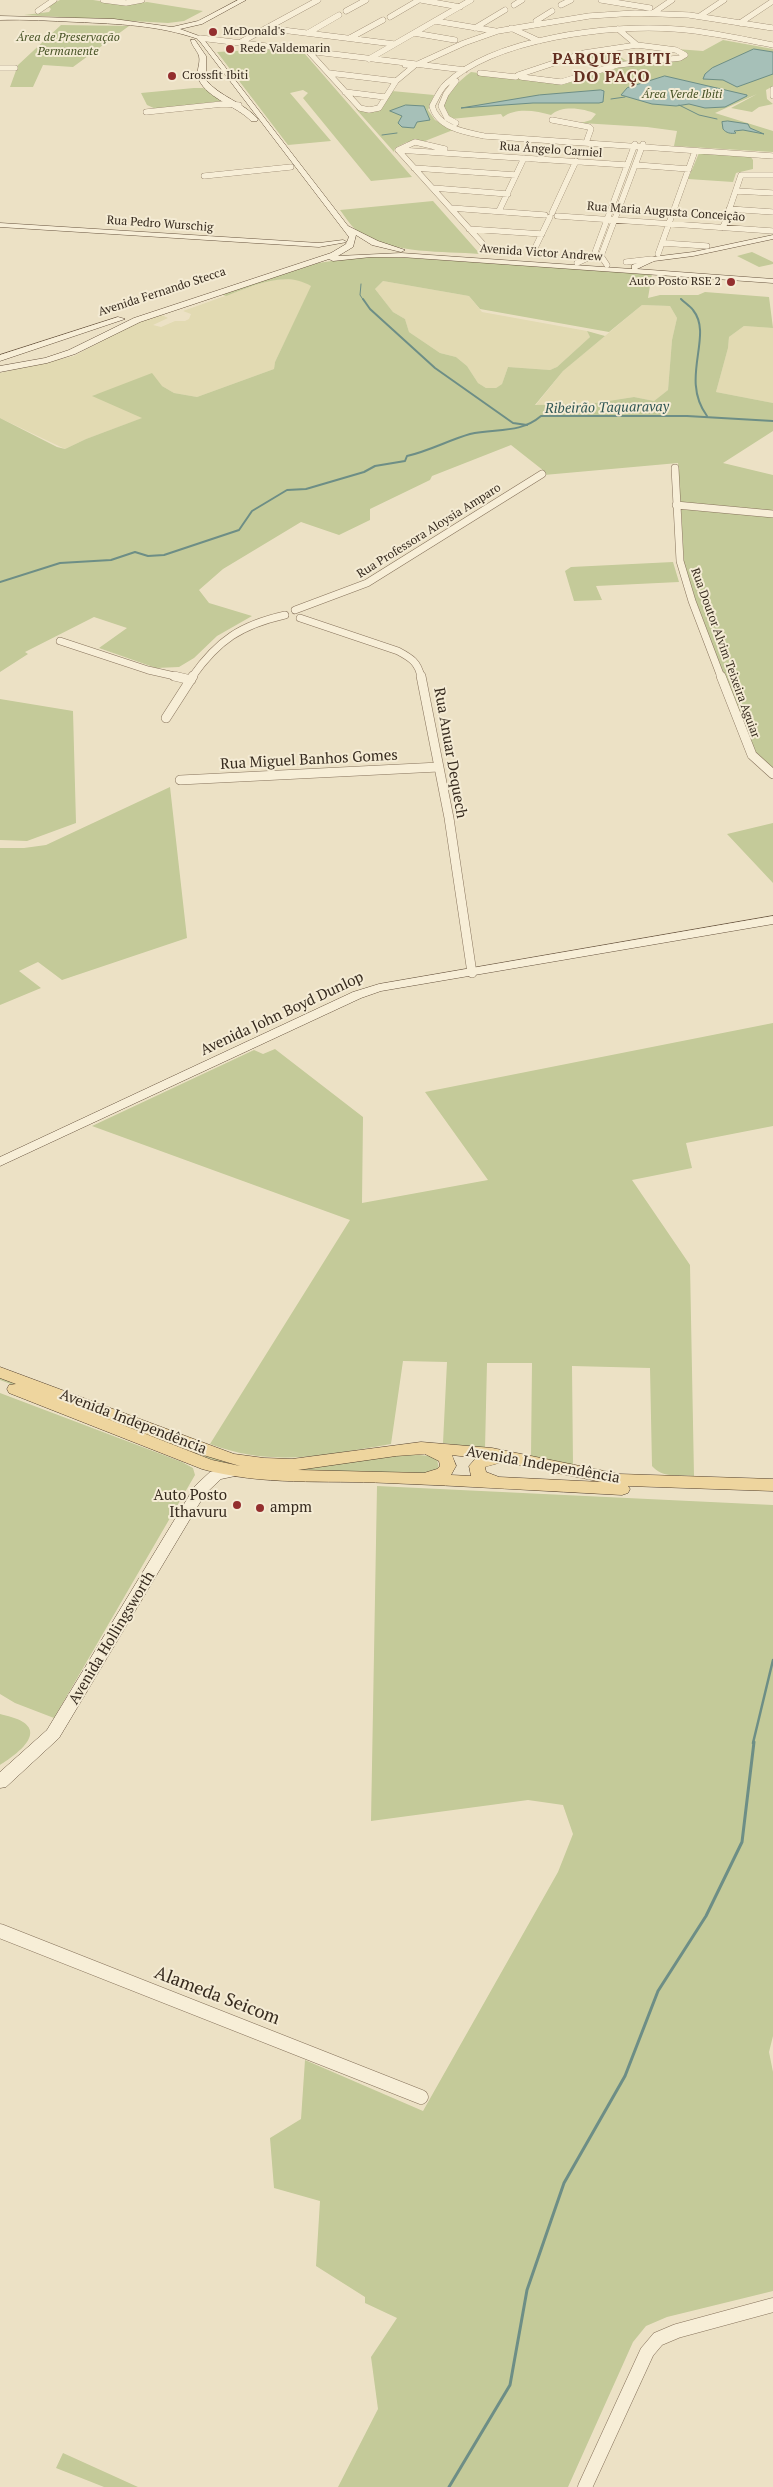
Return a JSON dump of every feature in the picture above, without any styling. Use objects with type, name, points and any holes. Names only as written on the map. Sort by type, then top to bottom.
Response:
[{"type":"main road","points":[[54,24],[38,20],[45,18],[170,24],[192,21],[233,0]]},
{"type":"main road","points":[[0,18],[54,24],[124,24],[175,28],[200,23],[243,0]]},
{"type":"main road","points":[[0,24],[13,20],[67,19]]},
{"type":"main road","points":[[144,23],[175,28],[199,38],[210,47],[227,76],[214,87],[215,92]]},
{"type":"main road","points":[[199,38],[195,32],[200,23]]},
{"type":"main road","points":[[124,24],[166,30],[192,40],[203,58],[201,75],[203,82],[226,102],[239,105],[250,115],[341,230],[343,242]]},
{"type":"main road","points":[[223,68],[349,228],[353,237],[353,242],[344,250],[307,264]]},
{"type":"main road","points":[[201,75],[239,88]]},
{"type":"main road","name":"Rua Pedro Wurschig","points":[[0,225],[319,245],[328,246],[331,250]]},
{"type":"main road","name":"Avenida Victor Andrew","points":[[349,228],[365,238],[390,248],[424,253],[773,277]]},
{"type":"main road","points":[[635,267],[655,257],[693,254],[773,237]]},
{"type":"main road","name":"Rua Pedro Wurschig","points":[[319,245],[343,242]]},
{"type":"main road","name":"Avenida Fernando Stecca","points":[[0,358],[331,250],[343,242]]},
{"type":"main road","points":[[371,255],[358,250],[367,245],[390,248]]},
{"type":"main road","name":"Avenida Victor Andrew","points":[[307,264],[371,255],[416,256],[773,281]]},
{"type":"main road","points":[[655,257],[651,264],[660,269]]},
{"type":"main road","name":"Avenida Fernando Stecca","points":[[0,369],[39,362],[83,348],[136,320],[307,264]]},
{"type":"main road","points":[[63,338],[54,343],[53,347],[65,350],[83,348]]},
{"type":"main road","points":[[21,351],[39,350],[47,352],[48,356],[39,362]]},
{"type":"main road","name":"Avenida John Boyd Dunlop","points":[[0,1162],[356,995],[379,988],[773,920]]},
{"type":"main road","name":"Avenida Independência","points":[[0,1372],[232,1459],[264,1464],[305,1465],[396,1450],[426,1449],[468,1451],[619,1480],[773,1484]]},
{"type":"main road","name":"Avenida Independência","points":[[0,1383],[190,1458],[235,1471],[300,1476],[421,1479],[773,1494]]},
{"type":"main road","points":[[421,1479],[443,1473],[448,1466],[446,1458],[426,1449]]},
{"type":"main road","points":[[190,1458],[204,1468],[207,1481],[219,1472],[235,1471]]},
{"type":"main road","points":[[508,1483],[482,1476],[477,1472],[477,1466],[479,1462],[490,1458],[516,1459]]},
{"type":"main road","name":"Avenida Hollingsworth","points":[[0,1782],[53,1734],[207,1481]]},
{"type":"street","points":[[38,11],[41,7],[54,0]]},
{"type":"street","points":[[103,0],[120,3],[142,0]]},
{"type":"street","points":[[241,42],[318,0]]},
{"type":"street","points":[[346,11],[366,0]]},
{"type":"street","points":[[390,16],[420,0],[460,7]]},
{"type":"street","points":[[368,59],[471,0]]},
{"type":"street","points":[[514,5],[522,0]]},
{"type":"street","points":[[562,6],[570,0]]},
{"type":"street","points":[[601,0],[621,1],[655,11],[773,28]]},
{"type":"street","points":[[310,54],[360,108],[369,110],[379,108],[396,81],[418,66],[464,42],[498,31],[550,21],[655,11],[672,0]]},
{"type":"street","points":[[700,16],[724,0]]},
{"type":"street","points":[[598,15],[621,1]]},
{"type":"street","points":[[740,23],[773,1]]},
{"type":"street","points":[[475,28],[505,10]]},
{"type":"street","points":[[608,10],[607,12],[613,14]]},
{"type":"street","points":[[535,24],[552,11]]},
{"type":"street","points":[[308,33],[339,15]]},
{"type":"street","points":[[542,17],[543,20],[550,21]]},
{"type":"street","points":[[350,38],[384,20]]},
{"type":"street","points":[[714,24],[721,20]]},
{"type":"street","points":[[435,21],[498,31]]},
{"type":"street","points":[[266,28],[394,44]]},
{"type":"street","points":[[511,28],[539,41]]},
{"type":"street","points":[[773,46],[702,32],[661,28],[606,31],[539,41],[484,58],[441,89],[432,106],[436,117],[449,126],[490,136],[643,148],[656,147],[773,154]]},
{"type":"street","points":[[702,32],[708,28]]},
{"type":"street","points":[[620,30],[686,33],[773,46]]},
{"type":"street","points":[[620,30],[637,45]]},
{"type":"street","points":[[210,47],[218,40],[464,71],[520,49],[606,31]]},
{"type":"street","points":[[414,33],[455,40]]},
{"type":"street","points":[[199,38],[241,42],[310,54],[418,66]]},
{"type":"street","points":[[480,73],[521,76],[559,82],[616,65],[680,58],[685,54],[676,50],[637,45],[584,53],[558,60],[521,76]]},
{"type":"street","points":[[316,59],[325,55]]},
{"type":"street","points":[[0,68],[15,68]]},
{"type":"street","points":[[464,71],[446,94],[441,106],[444,114],[452,121],[490,133],[624,143],[634,147]]},
{"type":"street","points":[[330,74],[396,81]]},
{"type":"street","points":[[773,89],[773,96]]},
{"type":"street","points":[[346,93],[385,97]]},
{"type":"street","points":[[146,112],[226,102]]},
{"type":"street","points":[[564,121],[573,116]]},
{"type":"street","points":[[552,120],[589,127],[591,129],[587,140]]},
{"type":"street","name":"Rua Ângelo Carniel","points":[[398,150],[404,145],[417,142],[473,155]]},
{"type":"street","points":[[581,143],[620,145],[624,143]]},
{"type":"street","points":[[577,263],[594,255],[634,147]]},
{"type":"street","points":[[656,147],[695,151],[773,154]]},
{"type":"street","points":[[437,152],[443,148]]},
{"type":"street","points":[[607,265],[601,259],[606,242],[643,148]]},
{"type":"street","points":[[398,150],[483,244]]},
{"type":"street","name":"Rua Ângelo Carniel","points":[[398,150],[627,165]]},
{"type":"street","points":[[626,262],[655,257],[662,243],[695,151]]},
{"type":"street","points":[[499,212],[524,158]]},
{"type":"street","points":[[534,250],[576,161]]},
{"type":"street","points":[[636,165],[689,169]]},
{"type":"street","points":[[204,176],[291,167]]},
{"type":"street","points":[[414,168],[516,175]]},
{"type":"street","points":[[723,228],[741,175],[772,175]]},
{"type":"street","points":[[433,188],[508,194]]},
{"type":"street","points":[[736,191],[773,194]]},
{"type":"street","name":"Rua Maria Augusta Conceição","points":[[451,208],[773,231]]},
{"type":"street","points":[[729,210],[773,212]]},
{"type":"street","points":[[469,229],[542,234]]},
{"type":"street","points":[[599,238],[602,242],[606,242]]},
{"type":"street","points":[[662,243],[707,246]]},
{"type":"street","name":"Rua Doutor Alvim Teixeira Aguiar","points":[[675,468],[680,561],[692,601],[752,755],[773,774]]},
{"type":"street","name":"Rua Professora Aloysia Amparo","points":[[298,614],[367,584],[542,474]]},
{"type":"street","points":[[676,505],[773,514]]},
{"type":"street","name":"Rua Anuar Dequech","points":[[191,680],[208,653],[226,638],[265,619],[285,615],[290,618],[298,614],[398,651],[416,662],[423,679],[439,767],[472,973]]},
{"type":"street","points":[[60,641],[148,670],[191,680],[166,718]]},
{"type":"street","name":"Rua Miguel Banhos Gomes","points":[[180,780],[439,767]]},
{"type":"street","name":"Alameda Seicom","points":[[0,1931],[421,2097]]},
{"type":"street","points":[[585,2487],[648,2352],[658,2339],[696,2325],[773,2305]]},
{"type":"shaded area","points":[[300,280],[312,286],[275,362],[274,369],[197,397],[174,393],[162,386],[93,395],[143,418],[86,439],[65,449],[0,418],[0,373],[74,356],[136,323],[162,315],[168,318],[153,325],[161,327],[175,321],[185,321],[189,319],[191,314],[183,311],[267,281]]},
{"type":"shaded area","points":[[383,281],[469,296],[482,312],[587,331],[590,337],[557,367],[550,370],[508,367],[502,384],[496,388],[486,388],[478,383],[467,366],[456,357],[440,353],[409,332],[405,319],[393,312],[375,289]]},
{"type":"shaded area","points":[[642,305],[670,306],[677,318],[672,340],[668,390],[654,401],[634,397],[589,404],[535,406],[563,371]]},
{"type":"shaded area","points":[[744,326],[773,328],[773,403],[716,392],[728,348],[729,337]]},
{"type":"green space","points":[[60,0],[93,0],[124,5],[147,2],[203,11],[184,21],[168,23],[24,15],[49,12],[51,9],[48,6]]},
{"type":"green space","name":"Área de Preservação Permanente","points":[[61,25],[129,26],[73,67],[43,65],[33,87],[10,87],[18,65]]},
{"type":"green space","name":"Área Verde Ibiti","points":[[723,40],[773,49],[773,86],[766,90],[767,99],[773,104],[759,107],[752,112],[731,108],[757,94],[715,113],[773,131],[773,152],[674,146],[677,131],[581,123],[591,120],[596,114],[579,109],[561,110],[551,115],[533,111],[520,111],[503,117],[501,114],[451,119],[443,110],[450,93],[471,72],[557,83],[603,69],[684,58],[676,49],[703,51]]},
{"type":"green space","points":[[252,48],[305,54],[412,177],[371,181],[303,98],[308,93],[303,90],[290,93],[331,141],[288,145],[217,52],[253,50]]},
{"type":"green space","points":[[609,50],[627,61],[608,65],[585,55]]},
{"type":"green space","points":[[203,88],[222,101],[156,109],[147,105],[141,93]]},
{"type":"green space","points":[[392,91],[434,95],[428,110],[435,120],[453,130],[425,141],[407,142],[395,148],[394,152],[356,109],[372,111]]},
{"type":"green space","points":[[699,153],[750,156],[753,160],[753,169],[736,173],[733,182],[688,179]]},
{"type":"green space","points":[[433,201],[480,254],[419,250],[389,245],[361,234],[352,226],[340,210]]},
{"type":"green space","points":[[752,252],[773,262],[773,264],[759,267],[737,256]]},
{"type":"green space","points":[[359,257],[411,258],[652,274],[648,298],[660,295],[698,295],[705,292],[769,297],[773,328],[744,326],[729,337],[728,348],[716,392],[773,403],[773,431],[723,463],[773,475],[773,512],[679,502],[678,463],[544,475],[544,471],[511,445],[432,476],[430,480],[370,509],[370,520],[339,535],[301,522],[223,569],[199,590],[209,603],[252,616],[217,636],[194,658],[179,667],[156,668],[99,648],[127,628],[94,617],[25,652],[28,654],[0,672],[0,418],[57,447],[65,449],[142,418],[92,396],[152,373],[162,386],[174,393],[197,397],[274,369],[275,362],[311,286],[301,281],[279,279],[258,284],[226,296],[221,294],[318,263]],"holes":[[[383,281],[469,296],[480,309],[609,332],[642,305],[670,306],[677,318],[672,340],[668,390],[654,401],[634,397],[589,404],[535,405],[563,371],[605,336],[587,331],[590,337],[557,367],[550,370],[508,367],[502,384],[496,388],[486,388],[478,383],[467,366],[456,357],[440,353],[409,332],[405,319],[393,312],[375,289]]]},
{"type":"green space","points":[[681,509],[773,516],[773,770],[751,747],[696,601],[684,564]]},
{"type":"green space","points":[[673,562],[679,582],[596,586],[602,600],[574,601],[565,571],[571,567]]},
{"type":"green space","points":[[0,699],[73,711],[76,823],[27,841],[0,840]]},
{"type":"green space","points":[[170,787],[187,938],[62,980],[38,962],[19,971],[41,988],[0,1005],[0,848],[24,848],[46,845]]},
{"type":"green space","points":[[773,823],[773,883],[727,834]]},
{"type":"green space","points":[[773,1023],[773,1126],[686,1143],[692,1168],[632,1180],[690,1265],[694,1476],[665,1474],[652,1466],[650,1368],[572,1366],[573,1465],[531,1456],[532,1363],[487,1363],[485,1449],[443,1443],[447,1362],[403,1361],[391,1444],[322,1455],[278,1457],[256,1456],[210,1444],[350,1220],[92,1126],[254,1050],[263,1054],[275,1049],[363,1117],[362,1203],[488,1180],[425,1092]]},
{"type":"green space","points":[[0,1376],[230,1463],[408,1454],[430,1456],[437,1459],[439,1469],[429,1475],[308,1473],[229,1466],[0,1380]]},
{"type":"green space","points":[[0,1393],[182,1462],[193,1468],[195,1475],[54,1718],[15,1703],[0,1694]]},
{"type":"green space","points":[[377,1486],[773,1505],[773,2036],[769,2052],[773,2072],[773,2291],[667,2317],[646,2326],[633,2342],[568,2487],[338,2487],[378,2409],[371,2357],[397,2318],[365,2303],[365,2297],[316,2266],[320,2201],[274,2188],[270,2138],[301,2119],[305,2060],[423,2111],[558,1872],[573,1834],[563,1805],[528,1800],[371,1821]]},
{"type":"green space","points":[[0,1714],[23,1722],[29,1728],[30,1734],[24,1746],[0,1765]]},
{"type":"green space","points":[[63,2453],[138,2487],[104,2487],[56,2468]]},
{"type":"water","points":[[754,49],[773,52],[773,74],[737,87],[723,80],[703,79],[705,74],[712,68]]},
{"type":"water","points":[[665,76],[747,96],[725,107],[705,108],[689,104],[676,106],[652,104],[621,95],[627,88]]},
{"type":"water","points":[[604,91],[603,102],[599,103],[533,103],[461,108],[539,95]]},
{"type":"water","points":[[406,105],[424,106],[430,120],[417,122],[414,128],[402,127],[398,123],[402,116],[390,111]]},
{"type":"water","points":[[722,122],[748,124],[750,128],[764,134],[743,130],[734,131],[736,133],[727,132],[723,129]]},
{"type":"waterway","points":[[611,99],[625,97]]},
{"type":"waterway","points":[[679,105],[699,115],[717,119]]},
{"type":"waterway","points":[[382,135],[397,133]]},
{"type":"waterway","points":[[361,284],[360,295],[364,301]]},
{"type":"waterway","points":[[363,299],[370,309],[435,368],[513,423],[527,425]]},
{"type":"waterway","points":[[683,301],[681,299],[693,310],[698,320],[700,332],[696,387],[699,402],[707,416]]},
{"type":"waterway","name":"Ribeirão Taquaravay","points":[[527,425],[541,416],[687,416],[773,421]]},
{"type":"waterway","name":"Ribeirão Taquaravay","points":[[0,582],[60,563],[111,560],[135,552],[148,556],[164,555],[239,530],[252,511],[287,490],[306,489],[364,472],[375,466],[405,461],[407,456],[462,436],[480,432],[507,430],[527,425]]},
{"type":"waterway","points":[[753,1743],[773,1660]]},
{"type":"waterway","points":[[449,2487],[510,2385],[527,2290],[564,2183],[625,2076],[658,1991],[706,1916],[742,1842],[754,1742]]},
{"type":"place","name":"McDonald's","points":[[213,32]]},
{"type":"place","name":"Rede Valdemarin","points":[[230,49]]},
{"type":"place","name":"Crossfit Ibiti","points":[[172,76]]},
{"type":"place","name":"Auto Posto RSE 2","points":[[731,282]]},
{"type":"place","name":"Auto Posto Ithavuru","points":[[237,1505]]},
{"type":"place","name":"ampm","points":[[260,1508]]},
{"type":"district","name":"PARQUE IBITI DO PAÇO","points":[[612,68]]}]
